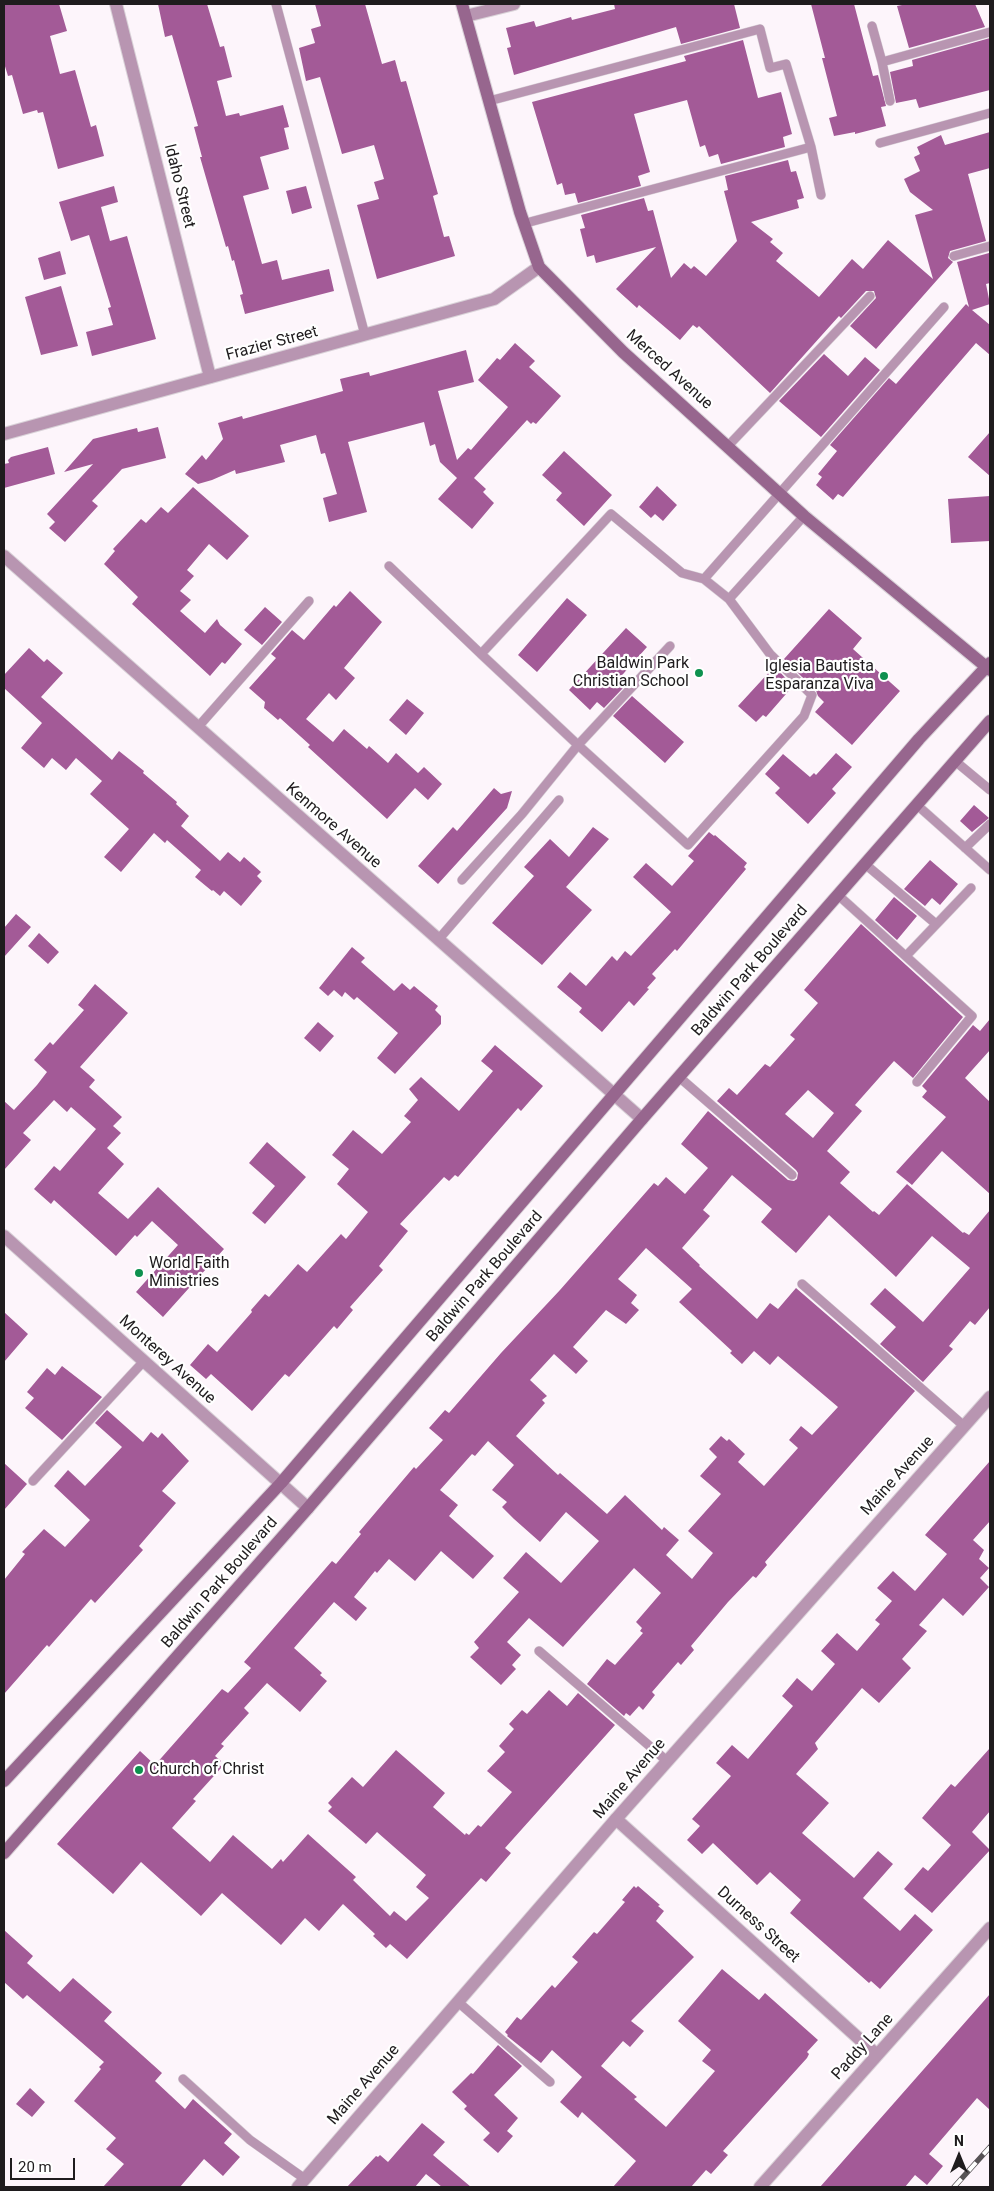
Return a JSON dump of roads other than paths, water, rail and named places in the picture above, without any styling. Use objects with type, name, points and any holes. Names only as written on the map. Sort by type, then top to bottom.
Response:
[{"type":"main road","name":"Merced Avenue","points":[[464,10],[520,212],[526,223],[539,266],[623,352],[804,516],[989,666]]},
{"type":"main road","name":"Baldwin Park Boulevard","points":[[4,1781],[280,1483],[919,738],[989,666]]},
{"type":"main road","name":"Baldwin Park Boulevard","points":[[4,1853],[308,1508],[642,1119],[990,721]]},
{"type":"street","name":"Idaho Street","points":[[116,4],[210,377]]},
{"type":"street","points":[[464,10],[514,4]]},
{"type":"street","name":"Frazier Street","points":[[4,434],[494,300],[539,266]]},
{"type":"street","name":"Kenmore Avenue","points":[[4,556],[642,1119]]},
{"type":"street","name":"Monterey Avenue","points":[[4,1236],[308,1508]]},
{"type":"street","name":"Maine Avenue","points":[[302,2184],[616,1819],[990,1397]]},
{"type":"street","name":"Durness Street","points":[[616,1819],[877,2055]]},
{"type":"street","name":"Paddy Lane","points":[[760,2187],[990,1928]]},
{"type":"lane","points":[[276,4],[365,335]]},
{"type":"lane","points":[[872,26],[890,101]]},
{"type":"lane","points":[[489,101],[760,30],[770,68],[786,64],[811,147],[821,194]]},
{"type":"lane","points":[[882,62],[990,32]]},
{"type":"lane","points":[[880,143],[990,113]]},
{"type":"lane","points":[[526,223],[811,147]]},
{"type":"lane","points":[[954,256],[990,246]]},
{"type":"lane","points":[[728,446],[870,296]]},
{"type":"lane","points":[[704,579],[944,307]]},
{"type":"lane","points":[[389,566],[481,654],[578,745],[688,845],[804,716],[812,695],[770,654],[729,599],[704,579],[682,573],[611,514],[481,654]]},
{"type":"lane","points":[[729,599],[804,516]]},
{"type":"lane","points":[[198,727],[309,601]]},
{"type":"lane","points":[[462,880],[522,814],[578,745],[670,646]]},
{"type":"lane","points":[[955,762],[990,790]]},
{"type":"lane","points":[[438,940],[559,800]]},
{"type":"lane","points":[[917,805],[990,870]]},
{"type":"lane","points":[[965,848],[990,824]]},
{"type":"lane","points":[[866,864],[936,924]]},
{"type":"lane","points":[[906,956],[971,888]]},
{"type":"lane","points":[[838,895],[972,1016],[917,1082]]},
{"type":"lane","points":[[679,1077],[792,1176]]},
{"type":"lane","points":[[802,1284],[964,1426]]},
{"type":"lane","points":[[33,1480],[144,1361]]},
{"type":"lane","points":[[540,1651],[667,1761]]},
{"type":"lane","points":[[458,2002],[550,2082]]},
{"type":"lane","points":[[183,2079],[302,2184]]},
{"type":"railway","points":[[954,2187],[990,2147]]},
{"type":"place","name":"Baldwin Park Christian School","points":[[699,673]]},
{"type":"place","name":"Iglesia Bautista Esparanza Viva","points":[[884,676]]},
{"type":"place","name":"World Faith Ministries","points":[[139,1273]]},
{"type":"place","name":"Church of Christ","points":[[139,1770]]}]
